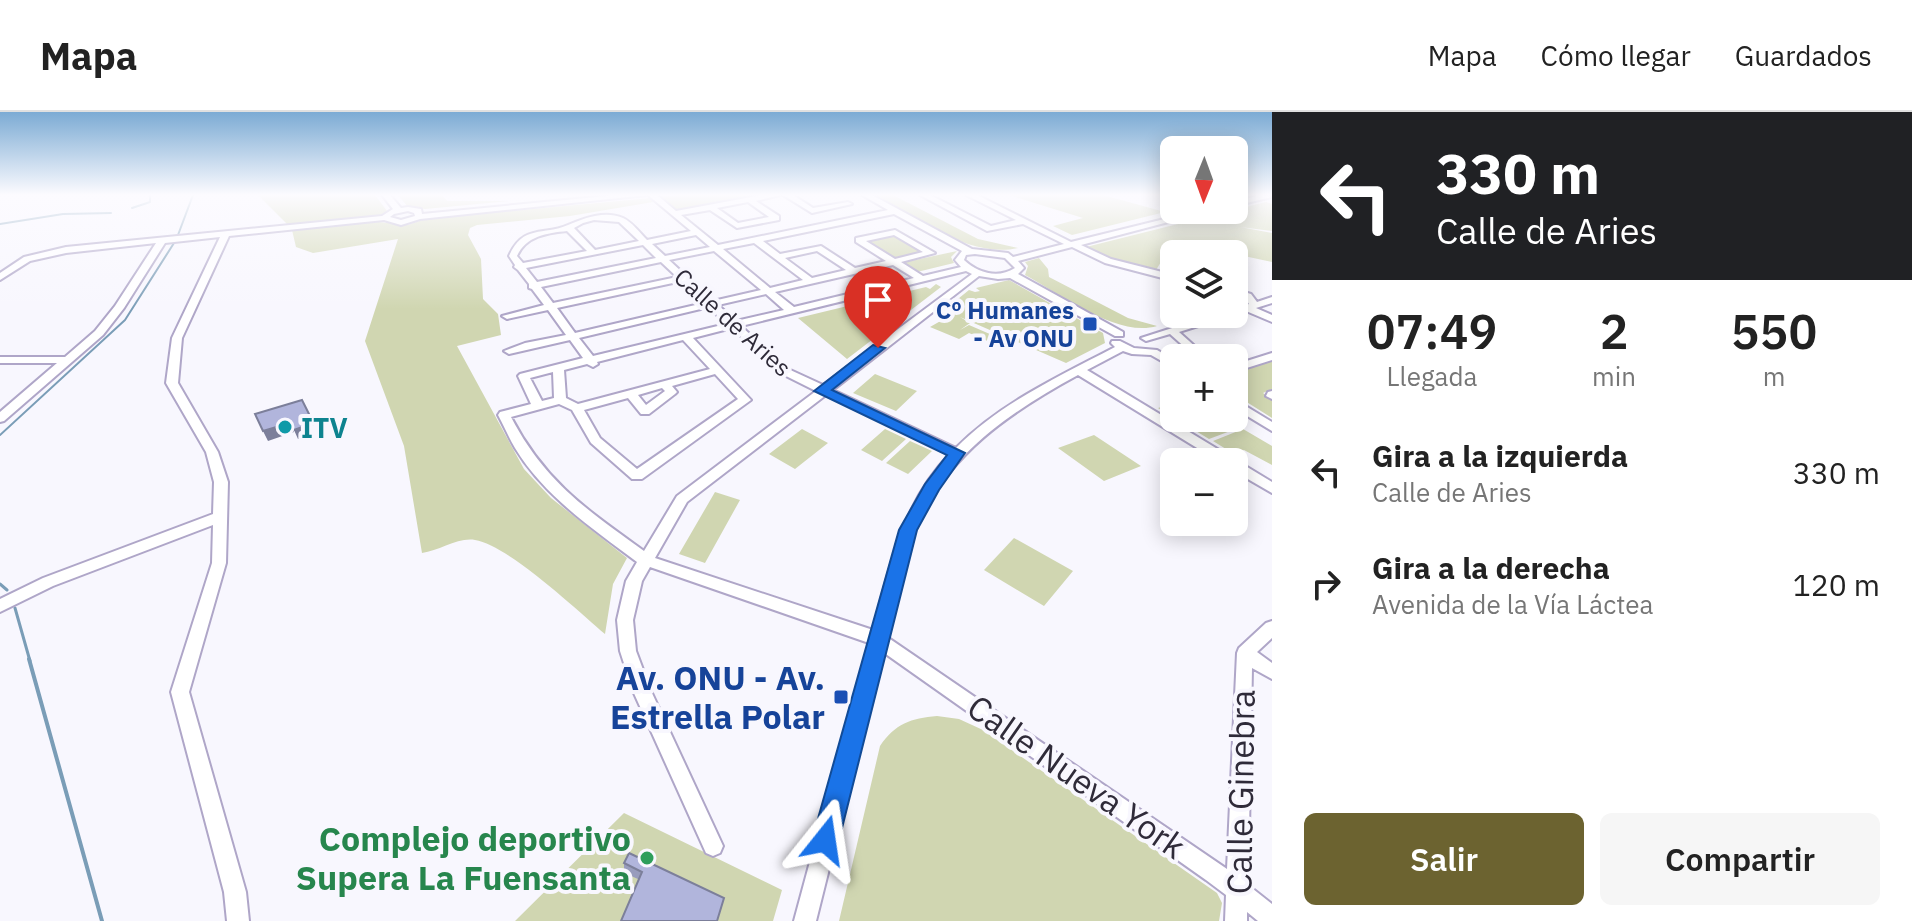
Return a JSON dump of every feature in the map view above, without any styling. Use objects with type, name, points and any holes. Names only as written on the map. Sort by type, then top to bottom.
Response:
[{"type":"street","points":[[0,277],[17,264],[39,255],[226,233]]},
{"type":"street","points":[[226,233],[177,338],[172,357],[172,383],[212,452],[221,482],[219,563],[180,692],[235,892],[238,921]]},
{"type":"street","name":"Calle de Aries","points":[[518,267],[513,252],[519,244],[548,233]]},
{"type":"street","points":[[574,233],[593,253]]},
{"type":"street","name":"Calle de Aries","points":[[638,233],[717,302],[782,370],[957,453]]},
{"type":"street","points":[[791,310],[695,233],[518,267],[587,360],[599,365],[791,310],[967,268]]},
{"type":"street","points":[[713,247],[777,233]]},
{"type":"street","points":[[532,284],[789,233]]},
{"type":"street","points":[[892,233],[859,240],[922,279]]},
{"type":"street","points":[[529,345],[931,253],[896,233]]},
{"type":"street","points":[[935,233],[969,251],[1011,258],[1109,233]]},
{"type":"street","points":[[1049,233],[1108,261],[1160,274]]},
{"type":"street","points":[[1070,243],[1113,233]]},
{"type":"street","points":[[0,418],[110,321],[163,239]]},
{"type":"street","points":[[756,240],[810,281]]},
{"type":"street","points":[[778,257],[818,248],[853,271]]},
{"type":"street","points":[[969,251],[960,256],[967,268],[978,273],[1012,275],[1119,334],[1146,338],[1182,328]]},
{"type":"street","name":"Calle de Aries","points":[[666,256],[685,278],[717,302]]},
{"type":"street","points":[[1011,258],[1020,268],[1012,275]]},
{"type":"street","points":[[713,846],[642,691],[628,651],[625,620],[628,601],[645,560],[682,499],[978,273]]},
{"type":"street","points":[[512,314],[685,278]]},
{"type":"street","points":[[1248,297],[1251,298],[1251,306]]},
{"type":"street","points":[[1248,307],[1272,300]]},
{"type":"street","points":[[1251,306],[1272,319]]},
{"type":"street","points":[[1172,331],[1187,344]]},
{"type":"street","points":[[1119,334],[1114,338],[1122,347],[1138,353],[1153,352],[1160,356]]},
{"type":"street","points":[[1146,338],[1156,347],[1153,352]]},
{"type":"street","points":[[587,360],[524,376],[538,406],[560,400],[577,408],[595,440],[637,476],[745,400],[688,339]]},
{"type":"street","points":[[805,921],[908,530],[931,488],[957,453],[1016,403],[1122,347]]},
{"type":"street","points":[[1248,364],[1272,356]]},
{"type":"street","points":[[0,360],[68,360]]},
{"type":"street","points":[[558,368],[560,400]]},
{"type":"street","points":[[577,408],[717,370]]},
{"type":"street","points":[[1078,370],[1207,448]]},
{"type":"street","points":[[631,394],[645,411],[671,392],[665,384]]},
{"type":"street","name":"Calle Nueva York","points":[[538,406],[504,415],[521,448],[545,479],[582,513],[645,560],[878,639],[1214,872],[1239,895],[1272,918]]},
{"type":"street","points":[[1248,412],[1272,427]]},
{"type":"street","points":[[1248,473],[1272,488]]},
{"type":"street","points":[[1,604],[48,582],[220,517]]},
{"type":"street","name":"Calle Ginebra","points":[[1236,921],[1245,653],[1272,628]]},
{"type":"street","points":[[1245,653],[1272,672]]},
{"type":"green space","points":[[293,233],[469,233],[481,259],[483,299],[498,314],[501,335],[457,346],[524,469],[551,498],[627,558],[613,584],[605,634],[524,566],[489,545],[469,540],[422,553],[404,446],[365,341],[398,239],[313,253],[296,247]]},
{"type":"green space","points":[[943,233],[966,233],[978,239],[1018,248],[981,248]]},
{"type":"green space","points":[[1143,233],[1272,233],[1272,262],[1248,257],[1248,240],[1160,240],[1160,264],[1156,270],[1113,259],[1086,247]]},
{"type":"green space","points":[[895,234],[926,252],[896,259],[866,241]]},
{"type":"green space","points":[[957,251],[951,257],[954,263],[917,272],[901,263]]},
{"type":"green space","points":[[1039,258],[1048,269],[1049,277],[1128,318],[1157,326],[1124,326],[1072,303],[1025,275],[1028,266],[1025,262]]},
{"type":"green space","points":[[1009,280],[1103,333],[1105,343],[1066,363],[960,317],[970,323],[960,330],[969,325],[999,338],[992,343],[969,333],[959,339],[930,327],[951,315],[943,311],[969,290],[980,291],[976,288]]},
{"type":"green space","points":[[936,284],[941,287],[847,359],[798,318],[926,287],[930,289]]},
{"type":"green space","points":[[1272,359],[1272,389],[1263,393],[1272,399],[1272,418],[1248,403],[1248,368]]},
{"type":"green space","points":[[875,374],[917,391],[896,411],[853,393]]},
{"type":"green space","points":[[802,429],[828,443],[795,469],[769,454]]},
{"type":"green space","points":[[885,429],[906,439],[882,461],[861,450]]},
{"type":"green space","points":[[1197,432],[1228,432],[1209,439]]},
{"type":"green space","points":[[1236,432],[1248,432],[1272,446],[1272,465],[1248,452],[1248,448],[1224,448],[1213,441]]},
{"type":"green space","points":[[1094,435],[1141,466],[1104,481],[1058,448]]},
{"type":"green space","points":[[910,441],[932,451],[908,474],[886,463]]},
{"type":"green space","points":[[715,492],[740,500],[705,563],[679,554]]},
{"type":"green space","points":[[1014,538],[1073,571],[1044,606],[984,570]]},
{"type":"green space","points":[[937,716],[959,719],[983,730],[1217,893],[1222,903],[1219,921],[839,921],[880,746],[904,724]]},
{"type":"green space","name":"Complejo deportivo Supera La Fuensanta","points":[[624,813],[782,890],[773,921],[515,921]]},
{"type":"building","points":[[302,400],[310,416],[301,419],[305,426],[294,430],[290,423],[263,431],[255,414]]},
{"type":"building","points":[[629,853],[724,898],[717,921],[621,921],[642,872],[624,863]]},
{"type":"waterway","points":[[0,435],[125,320],[174,243]]},
{"type":"waterway","points":[[0,584],[7,590]]},
{"type":"waterway","points":[[15,608],[30,661]]},
{"type":"waterway","points":[[29,659],[102,921]]},
{"type":"place","name":"Cº Humanes - Av ONU","points":[[1090,324]]},
{"type":"place","name":"ITV","points":[[285,427]]},
{"type":"place","name":"Av. ONU - Av. Estrella Polar","points":[[841,697]]},
{"type":"place","name":"Complejo deportivo Supera La Fuensanta","points":[[647,858]]},
{"type":"route","points":[[825,840],[908,530],[931,488],[957,453],[821,391],[878,348]]}]
